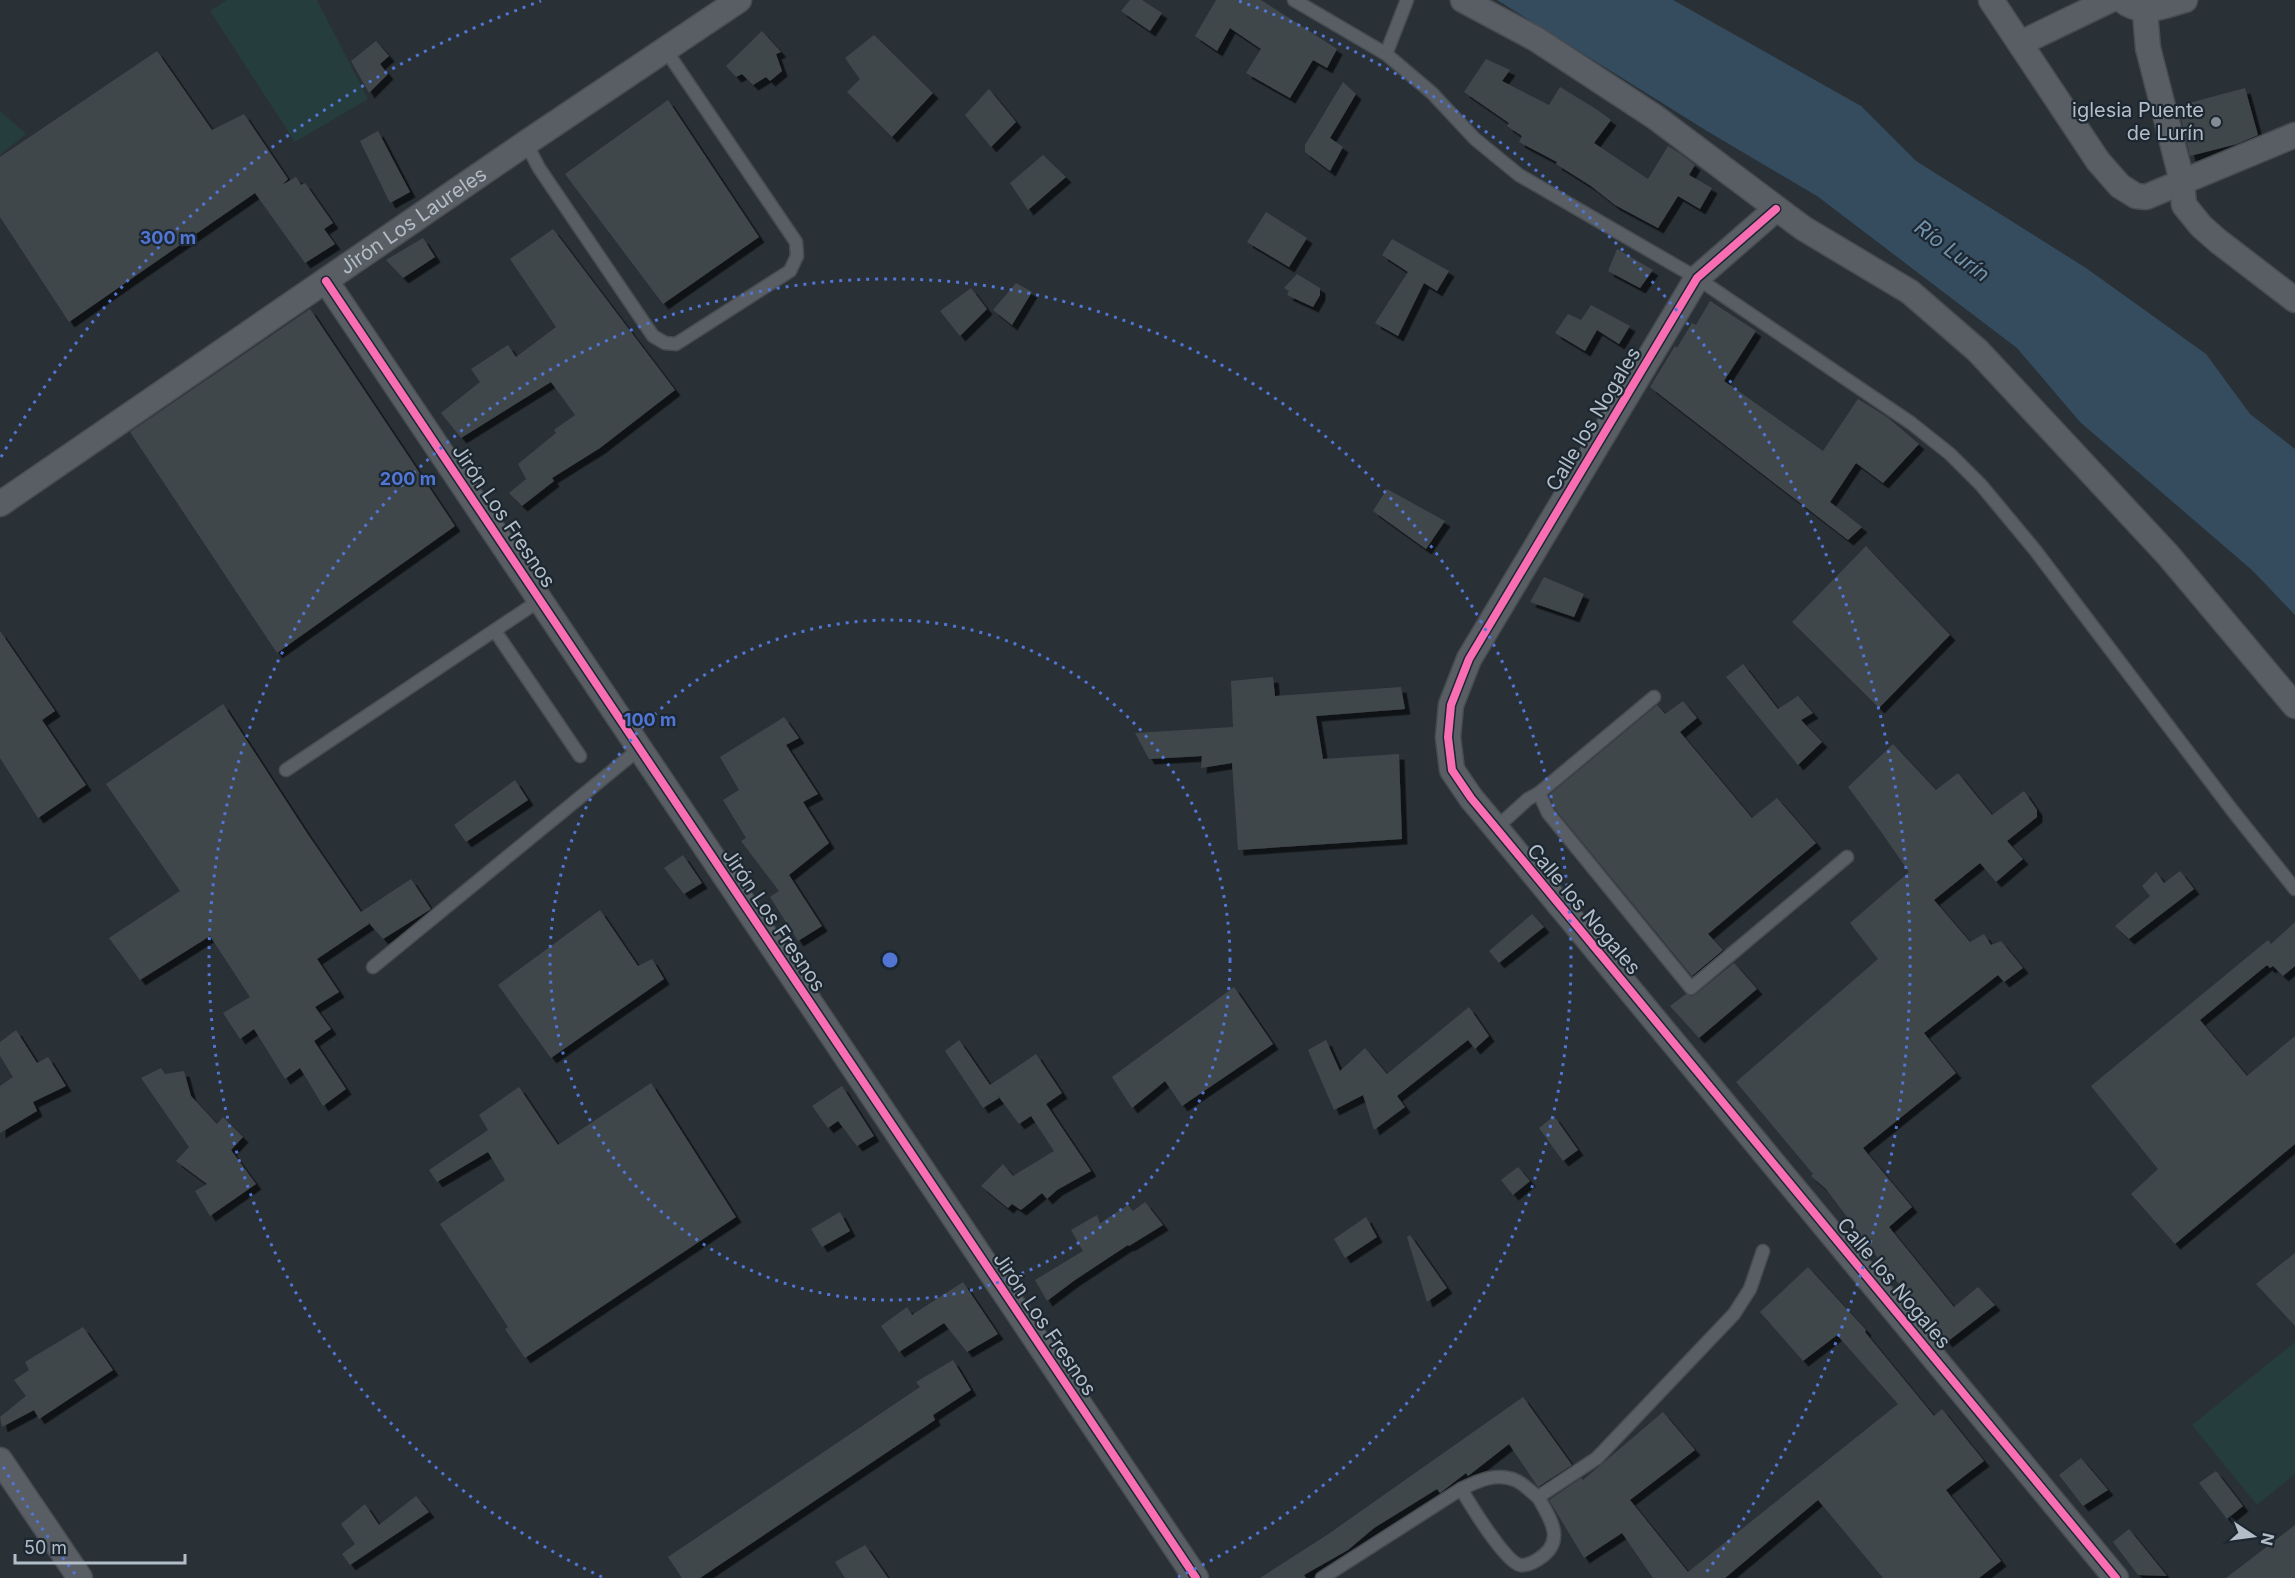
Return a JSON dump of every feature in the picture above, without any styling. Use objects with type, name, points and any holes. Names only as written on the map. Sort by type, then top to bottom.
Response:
[{"type":"street","name":"Jirón Los Laureles","points":[[0,504],[526,142],[739,0]]},
{"type":"street","points":[[1463,0],[1536,39],[1654,117],[1776,209],[1910,292],[1978,351],[2168,555],[2295,706]]},
{"type":"street","points":[[1991,0],[2098,161],[2120,186],[2136,196],[2146,197],[2295,135]]},
{"type":"street","points":[[2021,43],[2110,0]]},
{"type":"street","points":[[2122,0],[2130,7],[2185,0]]},
{"type":"street","points":[[2145,5],[2148,48],[2182,181],[2184,205],[2201,226],[2218,241],[2295,300]]},
{"type":"street","name":"Calle los Nogales","points":[[1776,209],[1697,278],[1469,659],[1451,705],[1448,737],[1452,770],[1471,798],[2116,1578]]},
{"type":"street","name":"Jirón Los Fresnos","points":[[326,281],[1196,1578]]},
{"type":"street","points":[[0,1460],[80,1578]]},
{"type":"lane","points":[[1294,0],[1386,54],[1432,93],[1475,138],[1519,175],[1697,278],[1911,423],[1950,454],[1981,485],[2034,550],[2295,889]]},
{"type":"lane","points":[[1386,54],[1407,0]]},
{"type":"lane","points":[[526,142],[539,168],[653,336],[665,343],[676,344],[790,271],[797,256],[796,242],[665,49]]},
{"type":"lane","points":[[286,770],[540,600]]},
{"type":"lane","points":[[495,631],[580,756]]},
{"type":"lane","points":[[1496,828],[1528,799],[1539,793],[1654,697]]},
{"type":"lane","points":[[373,967],[639,748]]},
{"type":"lane","points":[[1539,793],[1548,813],[1691,988],[1847,857]]},
{"type":"lane","points":[[1538,1497],[1597,1458],[1734,1314],[1750,1289],[1763,1251]]},
{"type":"lane","points":[[1322,1578],[1461,1489],[1494,1476],[1515,1480],[1538,1497],[1553,1524],[1554,1541],[1546,1555],[1530,1564],[1520,1565],[1507,1557],[1461,1489]]},
{"type":"green space","points":[[227,0],[317,0],[368,99],[295,142],[210,11]]},
{"type":"green space","points":[[0,111],[26,134],[0,155]]},
{"type":"green space","points":[[2295,1342],[2295,1474],[2257,1505],[2192,1425]]},
{"type":"water","name":"Río Lurín","points":[[1497,0],[1673,0],[1861,106],[1916,161],[2086,268],[2206,354],[2250,414],[2295,449],[2295,615],[2253,571],[2080,422],[2017,348],[1817,196],[1707,131]]},
{"type":"building","points":[[1130,0],[1142,0],[1162,13],[1150,31],[1121,11]]},
{"type":"building","points":[[1216,0],[1261,0],[1337,49],[1327,68],[1313,60],[1290,98],[1246,73],[1261,49],[1230,28],[1217,51],[1195,36]]},
{"type":"building","points":[[762,31],[781,52],[776,54],[782,71],[770,81],[766,77],[753,85],[742,74],[736,77],[726,66]]},
{"type":"building","points":[[874,35],[933,93],[892,137],[847,92],[860,79],[845,58]]},
{"type":"building","points":[[376,41],[389,56],[380,64],[388,74],[369,93],[351,61]]},
{"type":"building","points":[[157,51],[212,130],[244,114],[288,179],[282,185],[296,177],[301,185],[305,183],[333,223],[324,229],[335,244],[305,263],[255,193],[69,322],[0,217],[0,157]]},
{"type":"building","points":[[1486,59],[1510,70],[1502,81],[1549,105],[1560,87],[1611,120],[1594,143],[1648,179],[1668,146],[1681,154],[1695,165],[1689,175],[1712,188],[1700,209],[1678,196],[1658,228],[1615,205],[1591,186],[1556,164],[1557,162],[1519,142],[1522,136],[1507,126],[1509,123],[1464,92]]},
{"type":"building","points":[[1343,82],[1356,94],[1330,138],[1343,147],[1330,171],[1305,152],[1305,145]]},
{"type":"building","name":"iglesia Puente de Lurín","points":[[2245,88],[2258,135],[2237,144],[2190,156],[2178,106]]},
{"type":"building","points":[[989,89],[1016,122],[991,147],[965,115]]},
{"type":"building","points":[[668,100],[759,237],[663,304],[565,174]]},
{"type":"building","points":[[378,131],[410,192],[390,203],[360,141]]},
{"type":"building","points":[[1043,155],[1066,177],[1028,210],[1010,183]]},
{"type":"building","points":[[1266,212],[1307,238],[1289,267],[1247,242]]},
{"type":"building","points":[[553,229],[675,390],[600,448],[552,478],[554,481],[522,506],[509,493],[526,479],[518,464],[556,433],[554,430],[575,415],[551,382],[461,438],[441,413],[480,382],[471,369],[508,345],[516,357],[556,327],[510,259]]},
{"type":"building","points":[[423,238],[435,257],[403,278],[386,260]]},
{"type":"building","points":[[1392,239],[1449,271],[1437,291],[1424,283],[1398,336],[1375,323],[1408,272],[1382,255]]},
{"type":"building","points":[[1617,249],[1653,270],[1640,288],[1608,271]]},
{"type":"building","points":[[1297,274],[1320,288],[1320,295],[1313,307],[1287,295],[1289,291],[1284,288]]},
{"type":"building","points":[[1016,283],[1032,292],[1012,325],[993,310]]},
{"type":"building","points":[[971,288],[987,309],[960,336],[940,311]]},
{"type":"building","points":[[1710,301],[1756,331],[1724,381],[1823,451],[1858,399],[1887,417],[1919,444],[1883,483],[1856,463],[1830,502],[1862,527],[1848,540],[1650,387],[1675,346],[1677,348],[1692,323],[1696,325]]},
{"type":"building","points":[[1591,305],[1630,326],[1619,344],[1597,330],[1585,351],[1555,333],[1568,314],[1581,320]]},
{"type":"building","points":[[310,309],[455,526],[277,653],[130,432]]},
{"type":"building","points":[[1387,489],[1445,521],[1426,549],[1373,511]]},
{"type":"building","points":[[1866,546],[1950,635],[1879,708],[1792,622]]},
{"type":"building","points":[[1544,577],[1584,594],[1574,617],[1530,602]]},
{"type":"building","points":[[0,631],[55,711],[42,720],[86,785],[38,818],[0,758]]},
{"type":"building","points":[[1743,664],[1778,709],[1798,696],[1813,713],[1801,720],[1822,742],[1798,765],[1726,677]]},
{"type":"building","points":[[1273,677],[1275,696],[1401,687],[1405,709],[1316,716],[1323,759],[1399,754],[1402,839],[1238,850],[1232,763],[1201,768],[1202,756],[1149,759],[1135,733],[1233,727],[1231,681]]},
{"type":"building","points":[[1683,701],[1697,718],[1680,732],[1752,818],[1777,798],[1816,843],[1708,934],[1723,950],[1692,976],[1555,809],[1549,795],[1657,705],[1665,714]]},
{"type":"building","points":[[223,704],[361,912],[411,879],[431,909],[383,939],[368,922],[369,924],[317,959],[339,992],[315,1007],[331,1029],[314,1041],[346,1089],[323,1106],[300,1068],[285,1079],[254,1029],[240,1039],[223,1013],[250,997],[210,936],[140,980],[109,938],[180,891],[106,784]]},
{"type":"building","points":[[784,717],[799,738],[786,745],[818,794],[803,802],[829,843],[789,875],[822,926],[798,941],[770,897],[779,891],[741,841],[746,838],[723,800],[739,790],[720,757]]},
{"type":"building","points":[[1893,744],[1936,790],[1958,773],[1992,815],[2024,791],[2037,810],[2037,817],[2007,841],[2023,859],[1996,882],[1980,863],[1934,900],[1970,942],[1984,934],[1991,945],[2001,941],[2023,968],[2004,982],[1998,975],[1924,1033],[1956,1073],[1863,1148],[1912,1207],[1889,1227],[1954,1307],[1978,1287],[1995,1305],[1947,1342],[1884,1266],[1826,1189],[1811,1176],[1813,1174],[1736,1082],[1878,959],[1850,923],[1909,872],[1848,787]]},
{"type":"building","points":[[515,780],[528,800],[466,842],[454,825]]},
{"type":"building","points":[[683,855],[702,883],[684,894],[664,868]]},
{"type":"building","points":[[2180,871],[2194,889],[2129,939],[2115,926],[2150,896],[2142,886],[2156,872],[2164,883]]},
{"type":"building","points":[[600,910],[638,966],[652,959],[664,979],[551,1058],[498,985]]},
{"type":"building","points":[[1532,914],[1544,927],[1499,963],[1489,951]]},
{"type":"building","points":[[2295,922],[2295,966],[2283,976],[2273,966],[2270,968],[2267,965],[2200,1020],[2247,1076],[2295,1036],[2295,1144],[2175,1244],[2131,1194],[2158,1169],[2091,1086],[2268,940],[2271,944]]},
{"type":"building","points":[[1734,963],[1757,989],[1699,1038],[1670,1006],[1686,994],[1692,996],[1696,994]]},
{"type":"building","points":[[1234,987],[1273,1044],[1182,1106],[1165,1081],[1132,1108],[1112,1077]]},
{"type":"building","points":[[1469,1007],[1489,1036],[1475,1049],[1468,1040],[1397,1096],[1405,1107],[1374,1130],[1363,1095],[1334,1110],[1308,1050],[1326,1040],[1340,1071],[1365,1048],[1387,1074]]},
{"type":"building","points":[[16,1030],[37,1063],[48,1057],[66,1086],[33,1102],[37,1111],[0,1133],[0,1086],[13,1077],[0,1056],[0,1042]]},
{"type":"building","points":[[959,1040],[990,1085],[1036,1054],[1062,1093],[1046,1104],[1091,1171],[1057,1190],[1047,1199],[1042,1193],[1021,1210],[1012,1204],[1008,1208],[981,1186],[1003,1164],[1013,1176],[1054,1151],[1031,1116],[1019,1124],[996,1093],[999,1098],[983,1108],[945,1051]]},
{"type":"building","points":[[161,1068],[165,1074],[184,1071],[191,1096],[217,1124],[223,1117],[243,1137],[231,1150],[256,1184],[210,1216],[195,1191],[207,1184],[176,1161],[189,1147],[141,1078]]},
{"type":"building","points":[[651,1083],[736,1217],[525,1358],[505,1329],[508,1327],[440,1224],[505,1180],[488,1152],[437,1182],[429,1170],[488,1130],[479,1115],[519,1087],[558,1145]]},
{"type":"building","points":[[842,1086],[874,1136],[857,1146],[838,1121],[828,1128],[812,1106]]},
{"type":"building","points":[[1554,1116],[1578,1150],[1563,1161],[1539,1128]]},
{"type":"building","points":[[1518,1167],[1530,1181],[1513,1195],[1501,1180]]},
{"type":"building","points":[[1145,1202],[1163,1225],[1128,1245],[1047,1301],[1035,1280],[1083,1251],[1071,1230],[1097,1215],[1100,1223],[1128,1205],[1133,1211]]},
{"type":"building","points":[[840,1212],[850,1231],[822,1247],[811,1229]]},
{"type":"building","points":[[1366,1217],[1377,1237],[1345,1258],[1334,1239]]},
{"type":"building","points":[[1410,1235],[1447,1288],[1427,1302],[1407,1237]]},
{"type":"building","points":[[2295,1253],[2295,1326],[2256,1284]]},
{"type":"building","points":[[1808,1267],[1866,1330],[1865,1332],[1934,1416],[1942,1409],[1984,1461],[1946,1490],[2001,1561],[1979,1578],[1883,1578],[1818,1500],[1725,1578],[1653,1578],[1622,1533],[1584,1558],[1549,1500],[1581,1478],[1583,1480],[1663,1412],[1695,1450],[1630,1500],[1688,1572],[1898,1404],[1837,1335],[1803,1361],[1760,1312]]},
{"type":"building","points":[[963,1282],[998,1334],[967,1352],[944,1323],[899,1352],[881,1326],[907,1307],[912,1315]]},
{"type":"building","points":[[83,1327],[113,1370],[39,1419],[34,1410],[2,1427],[0,1417],[26,1396],[14,1380],[29,1370],[25,1362]]},
{"type":"building","points":[[953,1360],[971,1390],[933,1415],[935,1420],[700,1578],[682,1578],[668,1557],[920,1387],[916,1382]]},
{"type":"building","points":[[1523,1397],[1572,1465],[1538,1487],[1509,1444],[1468,1476],[1466,1473],[1440,1493],[1437,1489],[1374,1528],[1348,1550],[1304,1575],[1306,1578],[1260,1578],[1327,1535]]},
{"type":"building","points":[[2081,1458],[2108,1490],[2083,1506],[2059,1475]]},
{"type":"building","points":[[2216,1471],[2243,1506],[2227,1519],[2199,1483]]},
{"type":"building","points":[[416,1496],[429,1512],[350,1565],[342,1554],[355,1544],[341,1524],[365,1504],[379,1525]]},
{"type":"building","points":[[2295,1525],[2295,1578],[2226,1578]]},
{"type":"building","points":[[2129,1529],[2167,1576],[2138,1575],[2113,1542]]},
{"type":"building","points":[[865,1545],[888,1578],[845,1578],[835,1562]]},
{"type":"cycle path","points":[[1776,209],[1697,278],[1469,659],[1451,705],[1448,737],[1452,770],[1471,798],[2116,1578]]},
{"type":"cycle path","points":[[326,281],[1196,1578]]},
{"type":"place","name":"iglesia Puente de Lurín","points":[[2216,122]]}]
